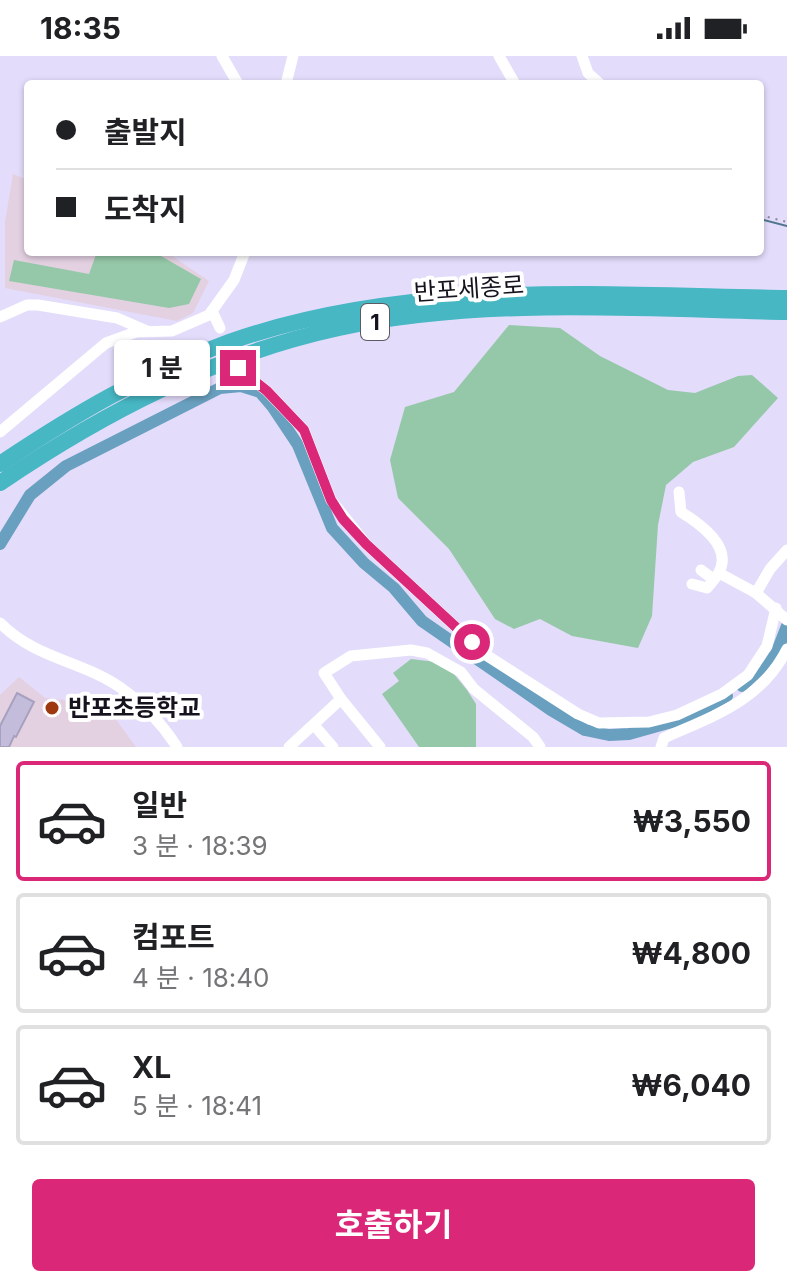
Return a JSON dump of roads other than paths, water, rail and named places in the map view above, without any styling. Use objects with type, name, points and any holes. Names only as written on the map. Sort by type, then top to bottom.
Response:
[{"type":"highway","name":"반포세종로","points":[[0,464],[63,421],[174,364],[230,342],[326,317],[395,304],[501,295],[787,298]]},
{"type":"highway","name":"반포세종로","points":[[0,483],[70,435],[139,398],[232,359],[340,328],[397,318],[501,309],[787,312]]},
{"type":"street","points":[[222,56],[236,80]]},
{"type":"street","points":[[287,80],[293,56]]},
{"type":"street","points":[[499,56],[513,80]]},
{"type":"street","points":[[582,56],[588,73],[596,80]]},
{"type":"street","points":[[0,432],[106,343],[123,335],[172,331],[212,311],[234,280],[243,256]]},
{"type":"street","points":[[0,317],[27,305],[38,305],[117,318],[147,332]]},
{"type":"street","points":[[212,311],[220,328]]},
{"type":"street","points":[[238,368],[267,391],[304,430],[331,500],[366,544],[486,655],[578,714],[599,723],[649,722],[677,715],[722,694],[748,675],[767,646],[781,614],[756,593],[701,570]]},
{"type":"street","points":[[679,492],[681,512],[719,544],[716,576],[707,588],[692,584]]},
{"type":"street","points":[[756,593],[770,569],[787,550]]},
{"type":"street","points":[[0,623],[28,647],[120,687],[157,721],[177,747]]},
{"type":"street","points":[[661,747],[664,738],[718,716],[747,697],[781,660],[787,649]]},
{"type":"street","points":[[380,747],[324,673],[344,658],[411,650],[427,653],[461,672],[474,689],[533,737],[540,747]]},
{"type":"street","points":[[289,747],[341,699]]},
{"type":"street","points":[[314,725],[333,747]]},
{"type":"waterway","points":[[764,220],[787,226]]},
{"type":"waterway","points":[[0,544],[30,495],[66,466],[220,388],[241,386],[260,392],[272,406],[298,445],[332,528],[364,563],[394,588],[422,621],[551,710],[585,730],[609,735],[629,734],[686,718],[727,696]]},
{"type":"waterway","points":[[742,686],[776,654],[787,626]]},
{"type":"place","name":"반포초등학교","points":[[52,708]]}]
